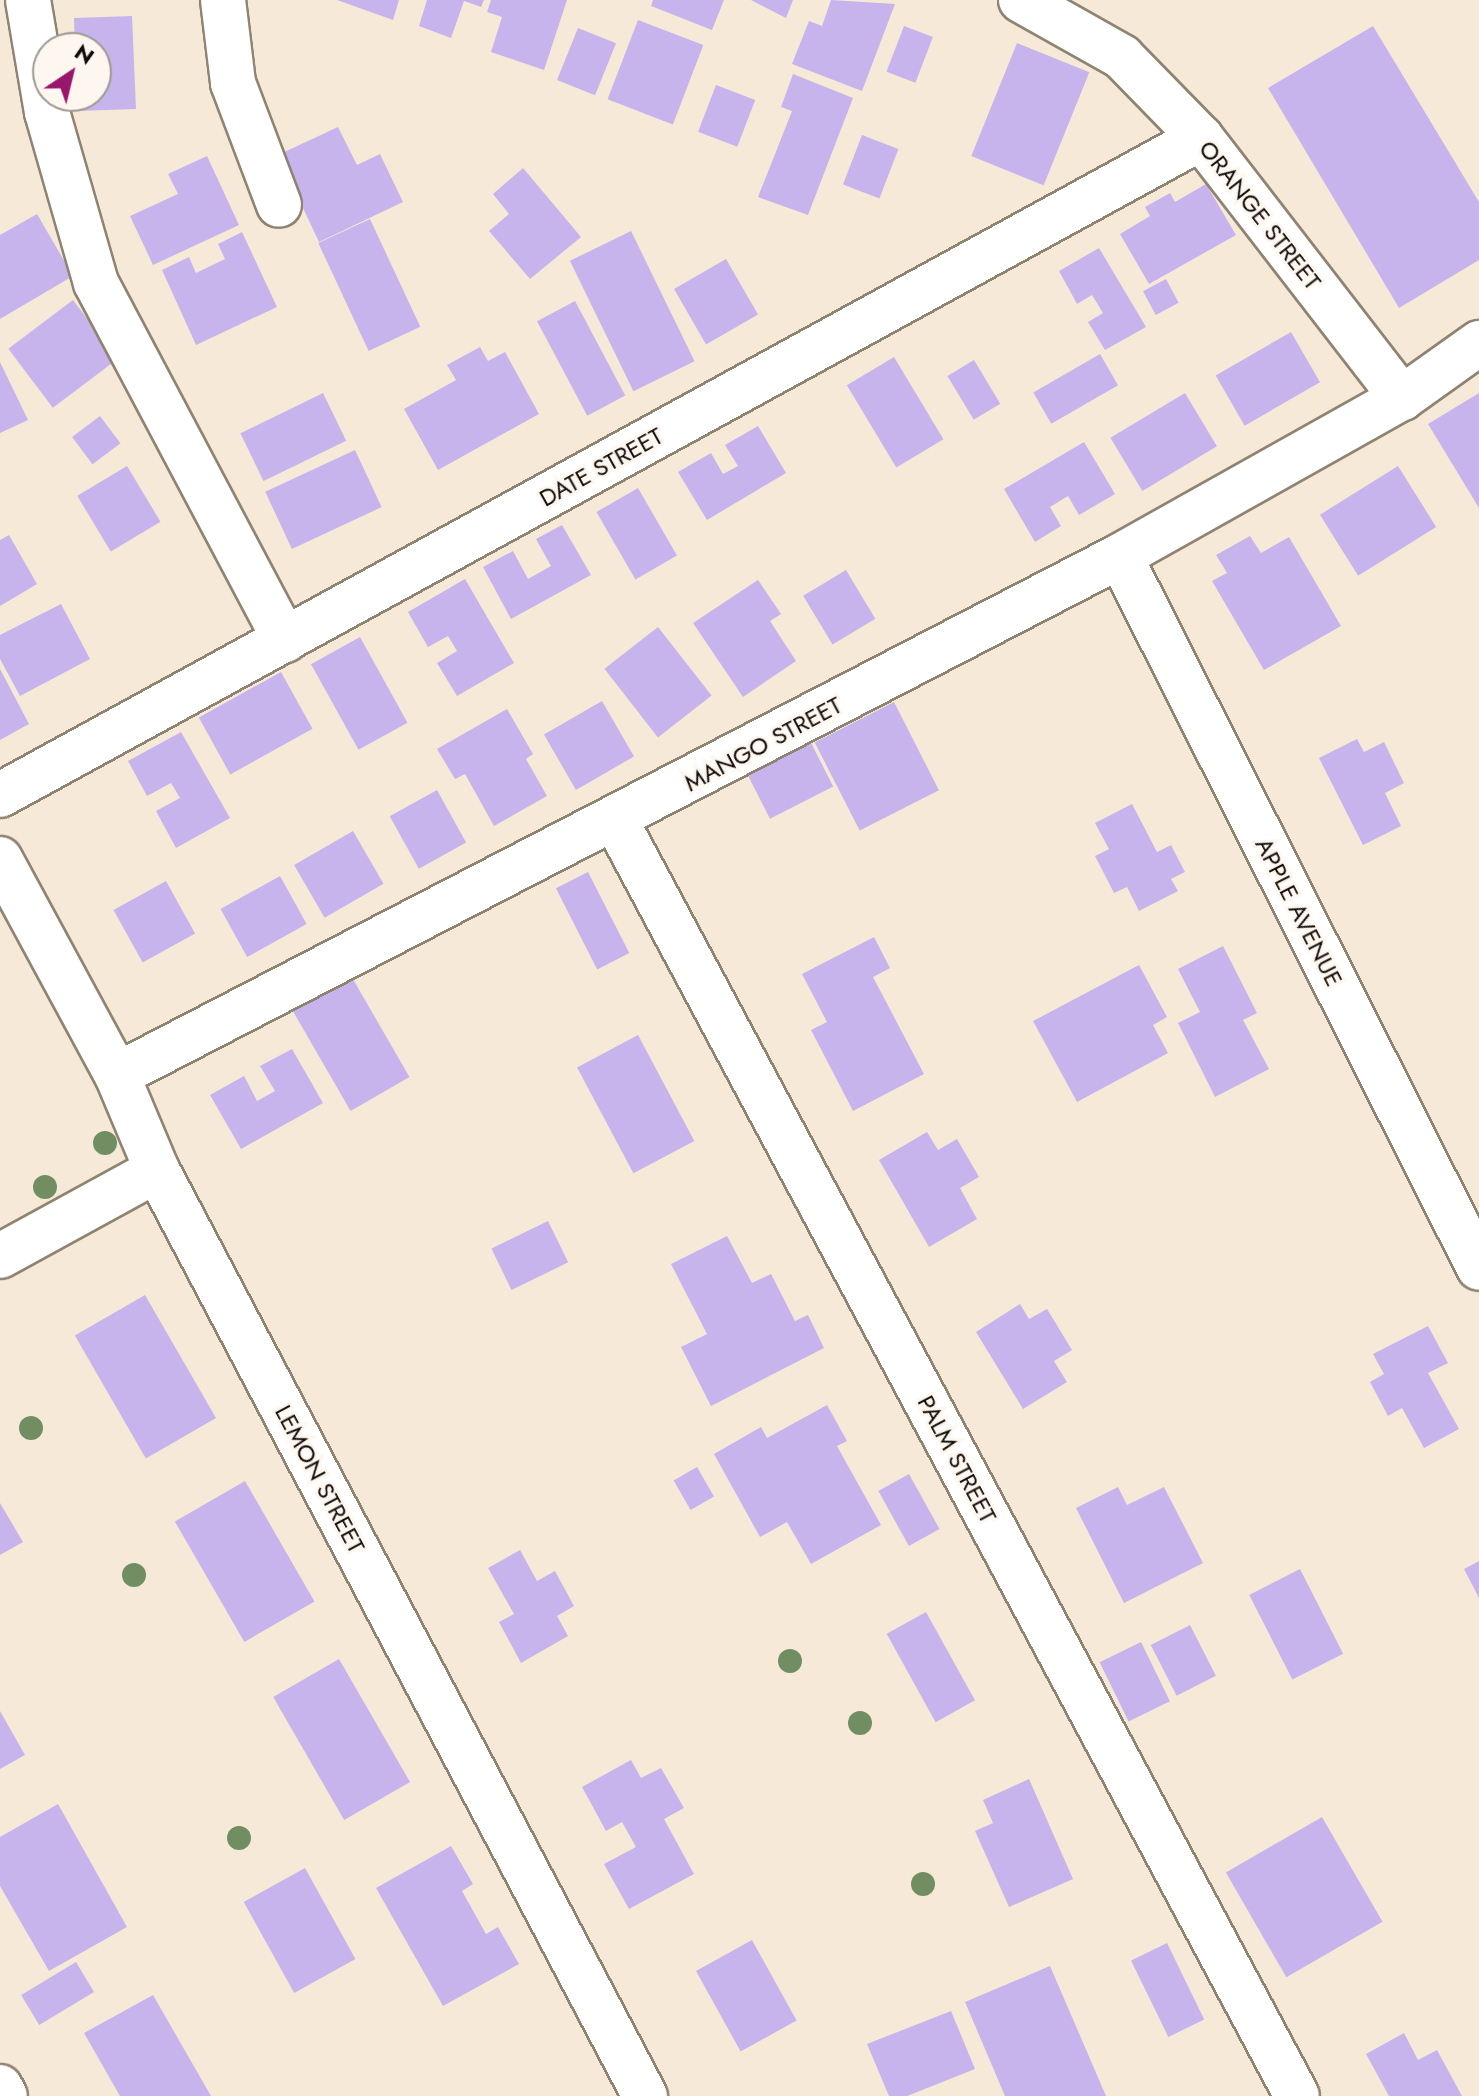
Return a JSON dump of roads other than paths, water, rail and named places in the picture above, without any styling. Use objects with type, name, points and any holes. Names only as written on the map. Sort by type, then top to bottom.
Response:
[{"type":"street","points":[[28,0],[47,112],[96,283],[285,640]]},
{"type":"street","points":[[223,0],[233,83],[279,205]]},
{"type":"street","name":"ORANGE STREET","points":[[1021,0],[1122,57],[1201,138],[1402,398]]},
{"type":"street","name":"DATE STREET","points":[[0,795],[1201,138]]},
{"type":"street","points":[[1402,398],[1479,343]]},
{"type":"street","name":"MANGO STREET","points":[[117,1075],[616,821],[1120,556],[1402,398]]},
{"type":"street","name":"APPLE AVENUE","points":[[1120,556],[1479,1268]]},
{"type":"street","name":"PALM STREET","points":[[616,821],[1297,2096]]},
{"type":"street","name":"LEMON STREET","points":[[0,859],[117,1075],[157,1170],[645,2096]]},
{"type":"street","points":[[0,1256],[157,1170]]},
{"type":"street","points":[[0,2087],[5,2096]]}]
